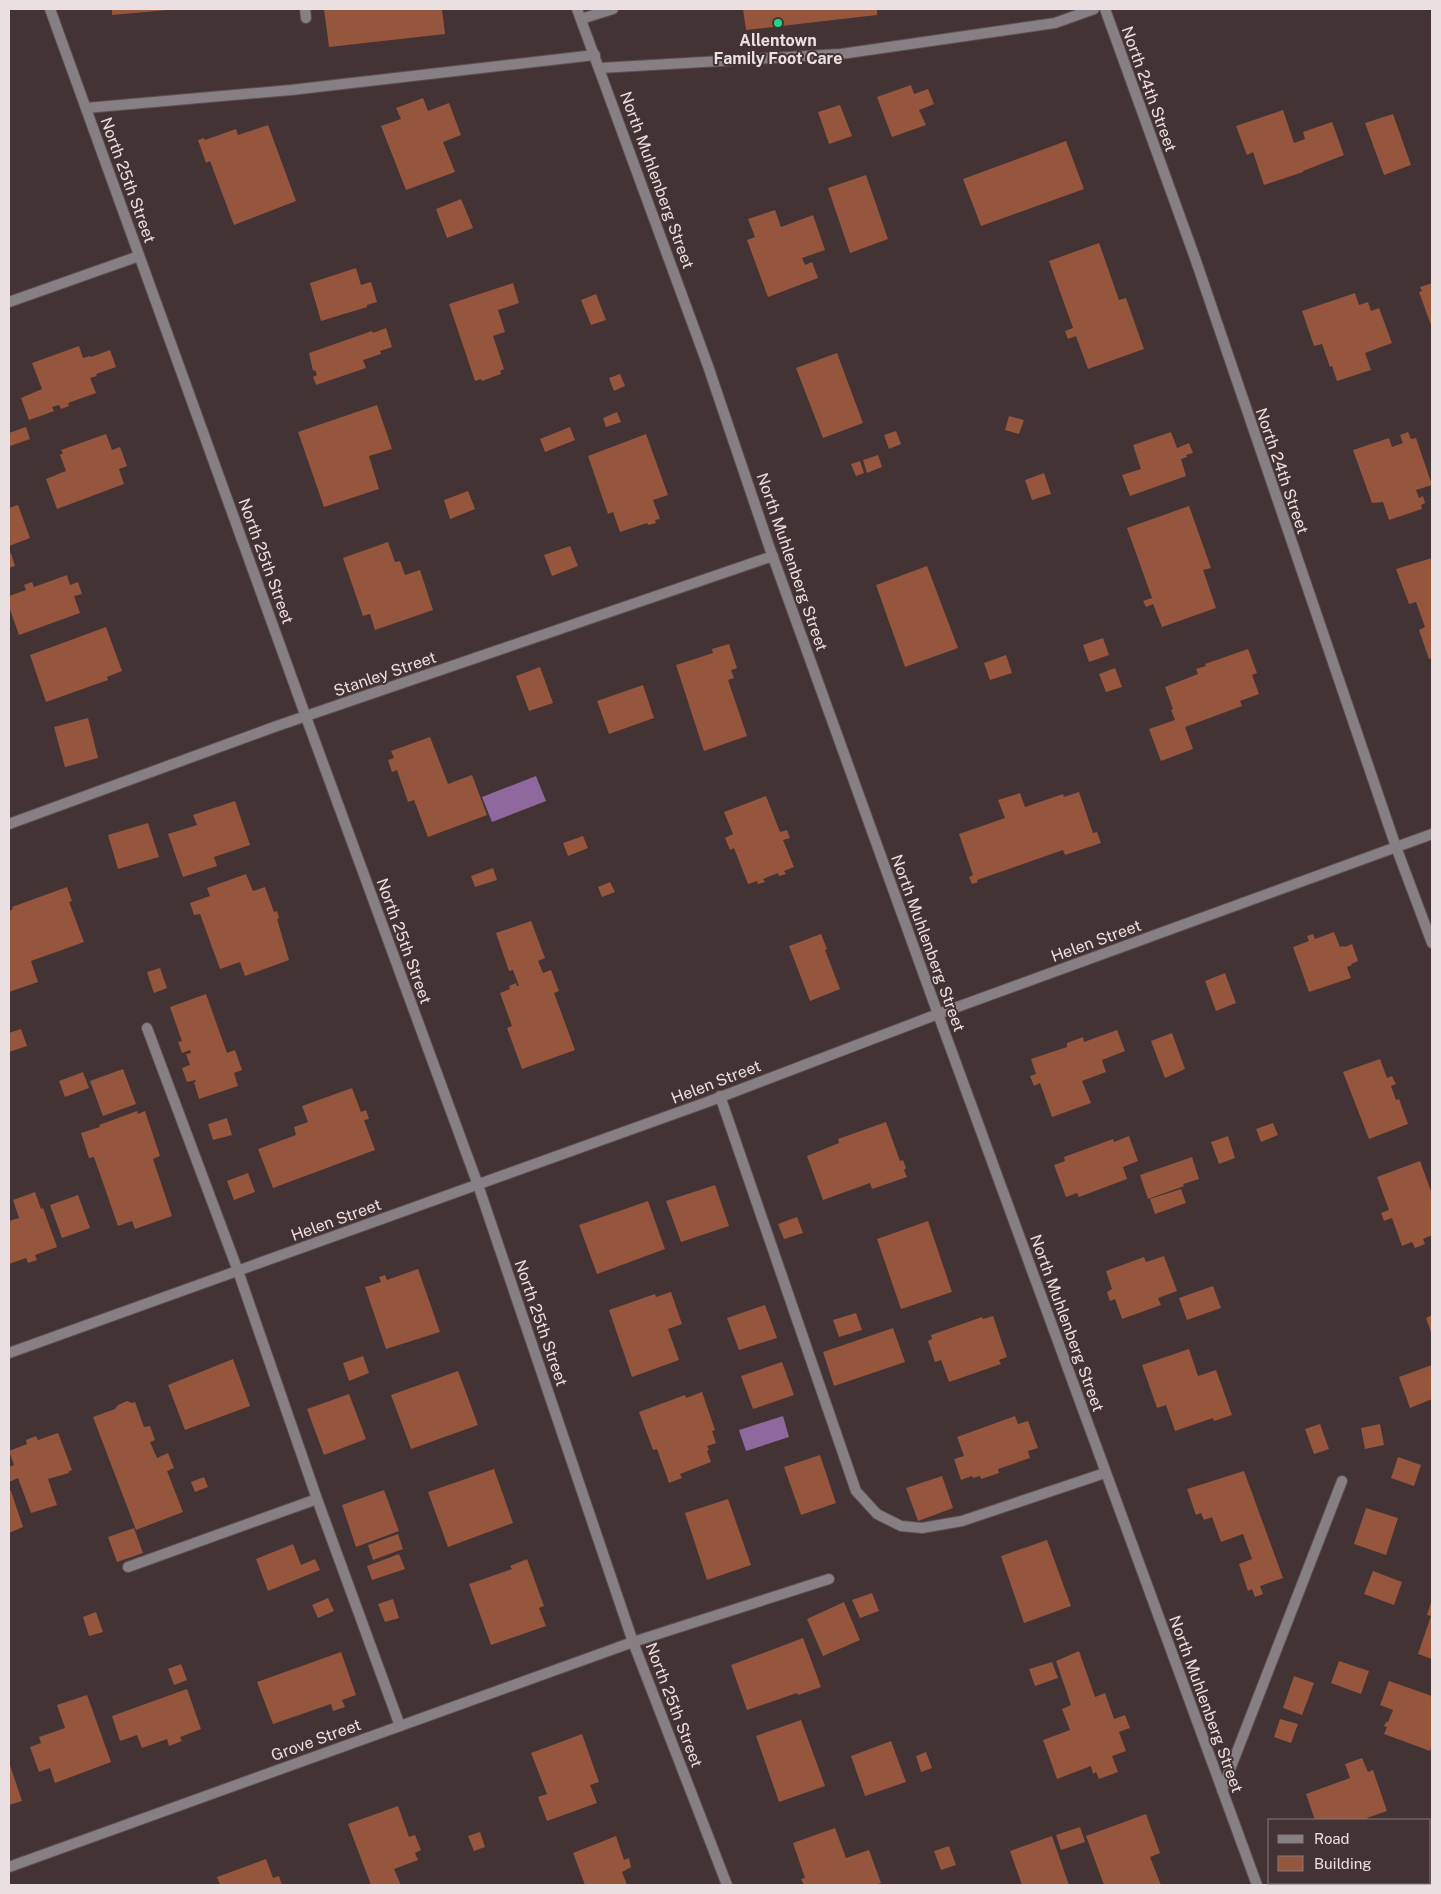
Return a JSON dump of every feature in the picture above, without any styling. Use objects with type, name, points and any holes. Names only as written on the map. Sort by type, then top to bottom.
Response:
[{"type":"street","name":"North 25th Street","points":[[50,9],[306,717],[478,1185],[633,1642],[727,1885]]},
{"type":"street","points":[[579,14],[613,9]]},
{"type":"street","points":[[600,68],[841,54],[1055,23],[1094,9]]},
{"type":"street","name":"North 24th Street","points":[[1105,9],[1195,258],[1396,847],[1432,943]]},
{"type":"street","name":"North Muhlenberg Street","points":[[579,14],[708,366],[773,556],[938,1014],[1257,1885]]},
{"type":"street","points":[[86,108],[291,90],[595,55]]},
{"type":"street","points":[[9,302],[139,256]]},
{"type":"street","name":"Stanley Street","points":[[9,824],[306,717],[773,556]]},
{"type":"street","name":"Helen Street","points":[[9,1353],[478,1185],[938,1014],[1432,834]]},
{"type":"street","points":[[147,1028],[238,1271],[317,1499],[400,1726]]},
{"type":"street","points":[[720,1096],[856,1491],[877,1514],[901,1526],[922,1528],[962,1521],[1105,1473]]},
{"type":"street","points":[[1222,1790],[1342,1481]]},
{"type":"street","points":[[128,1567],[317,1499]]},
{"type":"street","name":"Grove Street","points":[[9,1866],[633,1642],[828,1579]]},
{"type":"shaded area","points":[[536,776],[546,801],[492,822],[482,797]]},
{"type":"shaded area","points":[[783,1416],[789,1437],[746,1451],[739,1430]]},
{"type":"building","points":[[112,9],[168,9],[168,10],[112,15]]},
{"type":"building","points":[[324,9],[442,9],[445,34],[329,47]]},
{"type":"building","name":"Allentown Family Foot Care","points":[[743,9],[877,9],[877,15],[746,30]]},
{"type":"building","points":[[911,85],[914,94],[928,89],[934,104],[919,110],[926,125],[892,137],[877,97]]},
{"type":"building","points":[[423,98],[428,111],[449,103],[461,135],[443,142],[455,172],[406,190],[381,126],[401,119],[396,108]]},
{"type":"building","points":[[840,105],[852,136],[829,144],[818,112]]},
{"type":"building","points":[[1283,110],[1294,143],[1305,139],[1303,132],[1332,122],[1344,155],[1303,172],[1264,185],[1253,152],[1247,155],[1236,126]]},
{"type":"building","points":[[1393,114],[1411,165],[1384,175],[1365,123]]},
{"type":"building","points":[[268,125],[296,201],[234,225],[210,161],[206,163],[198,140],[204,138],[205,140],[236,129],[238,135]]},
{"type":"building","points":[[1066,141],[1084,189],[981,226],[963,179]]},
{"type":"building","points":[[866,175],[888,239],[850,253],[828,188]]},
{"type":"building","points":[[461,199],[473,228],[447,238],[436,209]]},
{"type":"building","points":[[775,210],[781,227],[813,215],[825,250],[802,258],[805,265],[812,262],[818,278],[768,297],[747,240],[755,237],[748,219]]},
{"type":"building","points":[[1099,243],[1119,300],[1126,298],[1144,349],[1088,369],[1076,336],[1068,339],[1065,331],[1073,328],[1049,261]]},
{"type":"building","points":[[356,268],[361,285],[371,282],[377,302],[367,305],[367,307],[321,321],[310,283]]},
{"type":"building","points":[[513,283],[519,303],[498,310],[505,332],[493,336],[504,369],[500,371],[501,374],[482,381],[481,379],[475,381],[449,304]]},
{"type":"building","points":[[1432,283],[1432,328],[1419,292],[1422,291],[1420,287]]},
{"type":"building","points":[[1355,293],[1359,305],[1368,302],[1371,311],[1379,308],[1392,343],[1365,353],[1371,370],[1337,381],[1322,344],[1314,346],[1302,311]]},
{"type":"building","points":[[596,294],[606,320],[591,325],[581,300]]},
{"type":"building","points":[[386,328],[392,347],[380,351],[381,354],[363,360],[366,368],[316,385],[313,377],[317,375],[315,370],[313,371],[309,353]]},
{"type":"building","points":[[79,346],[83,358],[110,350],[116,367],[90,378],[96,393],[68,403],[69,406],[61,409],[59,405],[52,407],[54,411],[29,420],[21,398],[42,389],[32,363]]},
{"type":"building","points":[[837,353],[863,423],[823,438],[796,368]]},
{"type":"building","points":[[620,374],[625,386],[614,391],[609,378]]},
{"type":"building","points":[[377,405],[392,449],[369,456],[379,489],[324,507],[298,432]]},
{"type":"building","points":[[617,412],[621,422],[606,427],[603,418]]},
{"type":"building","points":[[1009,416],[1024,420],[1019,434],[1005,430]]},
{"type":"building","points":[[26,427],[30,439],[10,446],[9,433]]},
{"type":"building","points":[[570,427],[575,440],[545,452],[540,439]]},
{"type":"building","points":[[896,431],[901,444],[889,449],[884,435]]},
{"type":"building","points":[[1171,432],[1177,448],[1189,443],[1193,453],[1181,459],[1186,476],[1130,496],[1122,475],[1141,469],[1133,445]]},
{"type":"building","points":[[1408,432],[1411,439],[1416,438],[1432,485],[1416,490],[1419,498],[1423,496],[1425,503],[1421,505],[1422,509],[1389,520],[1383,502],[1372,503],[1353,450],[1389,438],[1392,447],[1403,443],[1400,435]]},
{"type":"building","points":[[106,434],[112,450],[120,447],[127,466],[119,469],[124,484],[57,509],[46,479],[66,471],[60,455],[63,453],[61,450]]},
{"type":"building","points":[[646,434],[668,495],[653,500],[660,519],[655,520],[656,523],[648,525],[647,523],[620,532],[613,512],[608,514],[588,456]]},
{"type":"building","points":[[878,455],[882,467],[867,473],[863,460]]},
{"type":"building","points":[[860,461],[864,473],[856,476],[851,464]]},
{"type":"building","points":[[1044,473],[1051,494],[1032,500],[1025,480]]},
{"type":"building","points":[[468,491],[475,509],[450,519],[444,500]]},
{"type":"building","points":[[18,505],[30,538],[9,546],[9,508]]},
{"type":"building","points":[[1189,506],[1211,568],[1203,570],[1216,608],[1162,627],[1153,604],[1146,607],[1143,601],[1152,598],[1127,528]]},
{"type":"building","points":[[388,542],[395,562],[400,561],[405,575],[420,570],[433,610],[375,630],[370,614],[363,616],[343,558]]},
{"type":"building","points":[[570,546],[578,566],[552,576],[544,555]]},
{"type":"building","points":[[9,553],[11,553],[15,566],[9,568]]},
{"type":"building","points":[[1432,558],[1432,658],[1429,659],[1419,630],[1425,627],[1416,602],[1409,604],[1396,569]]},
{"type":"building","points":[[927,566],[958,648],[905,667],[876,585]]},
{"type":"building","points":[[67,575],[70,585],[78,582],[82,594],[74,596],[80,613],[19,635],[9,607],[9,596],[26,590],[24,585],[32,582],[34,587]]},
{"type":"building","points":[[106,627],[122,671],[107,677],[108,680],[46,702],[30,655]]},
{"type":"building","points":[[1103,638],[1109,655],[1089,662],[1083,645]]},
{"type":"building","points":[[729,644],[737,668],[731,670],[734,678],[728,680],[747,736],[704,751],[676,665],[713,653],[712,649]]},
{"type":"building","points":[[1248,649],[1257,673],[1252,675],[1259,694],[1240,701],[1242,706],[1185,727],[1193,749],[1161,761],[1149,729],[1175,720],[1165,687],[1198,674],[1196,669],[1206,666],[1205,664]]},
{"type":"building","points":[[1006,655],[1012,673],[990,680],[984,663]]},
{"type":"building","points":[[540,667],[553,703],[529,711],[516,676]]},
{"type":"building","points":[[1115,668],[1122,687],[1106,692],[1099,674]]},
{"type":"building","points":[[643,685],[654,718],[609,734],[597,701]]},
{"type":"building","points":[[88,718],[98,758],[65,767],[54,727]]},
{"type":"building","points":[[430,737],[448,784],[472,775],[487,815],[428,837],[414,800],[408,802],[397,770],[392,772],[388,760],[394,758],[391,751]]},
{"type":"building","points":[[1079,792],[1093,833],[1097,832],[1101,843],[1065,855],[1063,850],[977,880],[978,882],[972,884],[969,877],[973,875],[959,834],[1005,818],[998,800],[1020,793],[1025,807],[1063,794],[1064,797]]},
{"type":"building","points":[[766,796],[780,832],[787,830],[790,838],[783,840],[794,867],[784,871],[786,874],[779,876],[778,873],[763,879],[765,882],[758,884],[757,881],[748,884],[734,848],[730,850],[725,838],[733,834],[724,812]]},
{"type":"building","points":[[235,801],[250,845],[214,857],[217,866],[183,877],[168,834],[197,825],[193,815]]},
{"type":"building","points":[[148,823],[159,857],[118,869],[108,835]]},
{"type":"building","points":[[583,836],[588,848],[568,856],[563,843]]},
{"type":"building","points":[[493,868],[497,880],[475,887],[471,876]]},
{"type":"building","points":[[246,874],[253,891],[265,887],[274,912],[277,911],[279,918],[277,919],[289,960],[245,976],[240,962],[220,969],[200,914],[194,915],[190,903],[210,896],[207,888]]},
{"type":"building","points":[[610,882],[615,892],[602,897],[598,887]]},
{"type":"building","points":[[67,887],[72,901],[69,902],[84,942],[31,961],[38,982],[9,992],[9,911],[13,909],[12,907]]},
{"type":"building","points":[[531,921],[545,958],[538,961],[543,973],[551,970],[559,991],[554,993],[575,1050],[522,1069],[507,1028],[512,1026],[500,993],[510,989],[509,986],[516,983],[519,986],[513,970],[509,971],[496,933]]},
{"type":"building","points":[[1334,932],[1340,947],[1352,944],[1358,961],[1347,967],[1351,978],[1309,992],[1293,947],[1309,941],[1307,936],[1313,934],[1315,939]]},
{"type":"building","points":[[821,934],[840,989],[810,1001],[789,946]]},
{"type":"building","points":[[160,968],[167,988],[154,993],[147,972]]},
{"type":"building","points":[[1225,973],[1236,1003],[1216,1011],[1205,981]]},
{"type":"building","points":[[206,994],[227,1053],[235,1050],[242,1070],[234,1073],[238,1086],[199,1099],[195,1080],[187,1082],[182,1068],[190,1065],[186,1054],[191,1053],[190,1050],[182,1053],[178,1042],[182,1041],[170,1007]]},
{"type":"building","points":[[21,1029],[27,1046],[9,1052],[9,1033]]},
{"type":"building","points":[[1117,1030],[1125,1051],[1102,1060],[1106,1072],[1082,1081],[1091,1103],[1052,1117],[1040,1083],[1034,1086],[1030,1076],[1036,1074],[1031,1059],[1067,1047],[1067,1043],[1083,1037],[1084,1042]]},
{"type":"building","points":[[1172,1033],[1185,1069],[1165,1078],[1151,1041]]},
{"type":"building","points":[[1380,1059],[1387,1078],[1392,1076],[1396,1084],[1391,1086],[1396,1100],[1399,1099],[1408,1124],[1369,1139],[1343,1072]]},
{"type":"building","points":[[123,1069],[136,1104],[103,1116],[90,1081]]},
{"type":"building","points":[[83,1072],[89,1088],[65,1097],[59,1081]]},
{"type":"building","points":[[352,1088],[361,1112],[366,1110],[369,1119],[364,1120],[375,1150],[273,1188],[258,1149],[296,1135],[294,1127],[308,1122],[302,1106]]},
{"type":"building","points":[[137,1111],[138,1114],[145,1111],[160,1156],[153,1159],[172,1216],[135,1229],[132,1221],[118,1226],[94,1157],[89,1158],[81,1133]]},
{"type":"building","points":[[227,1118],[232,1135],[213,1140],[208,1124]]},
{"type":"building","points":[[886,1122],[900,1161],[903,1160],[907,1177],[872,1189],[870,1183],[823,1200],[807,1156],[839,1143],[838,1139]]},
{"type":"building","points":[[1273,1123],[1278,1135],[1261,1142],[1256,1129]]},
{"type":"building","points":[[1129,1136],[1138,1161],[1123,1167],[1127,1179],[1079,1197],[1077,1193],[1066,1197],[1054,1165],[1065,1161],[1064,1157],[1113,1139],[1114,1142]]},
{"type":"building","points":[[1228,1136],[1235,1158],[1219,1164],[1211,1142]]},
{"type":"building","points":[[1192,1157],[1199,1179],[1148,1199],[1140,1175]]},
{"type":"building","points":[[1420,1161],[1432,1194],[1432,1235],[1423,1239],[1425,1244],[1415,1248],[1412,1242],[1402,1246],[1392,1218],[1384,1221],[1381,1213],[1389,1210],[1377,1177]]},
{"type":"building","points":[[248,1173],[255,1192],[234,1200],[227,1181]]},
{"type":"building","points":[[715,1185],[729,1226],[681,1242],[666,1201]]},
{"type":"building","points":[[1181,1189],[1186,1203],[1155,1214],[1150,1199]]},
{"type":"building","points":[[35,1192],[57,1247],[35,1255],[37,1260],[28,1263],[26,1258],[9,1264],[9,1221],[19,1218],[13,1200]]},
{"type":"building","points":[[78,1195],[90,1228],[62,1238],[50,1205]]},
{"type":"building","points":[[648,1201],[665,1249],[597,1274],[579,1225]]},
{"type":"building","points":[[797,1217],[803,1233],[784,1239],[778,1224]]},
{"type":"building","points":[[928,1221],[952,1292],[901,1309],[877,1239]]},
{"type":"building","points":[[1164,1256],[1177,1291],[1158,1298],[1161,1305],[1122,1319],[1115,1299],[1110,1301],[1107,1292],[1112,1289],[1106,1271],[1144,1257],[1146,1262]]},
{"type":"building","points":[[418,1269],[440,1332],[386,1349],[365,1287],[381,1282],[379,1277],[385,1275],[387,1280]]},
{"type":"building","points":[[1213,1286],[1221,1308],[1187,1320],[1179,1298]]},
{"type":"building","points":[[671,1292],[682,1324],[668,1329],[679,1360],[632,1377],[609,1310],[655,1294],[656,1297]]},
{"type":"building","points":[[765,1305],[777,1338],[739,1350],[727,1318]]},
{"type":"building","points":[[856,1313],[862,1330],[839,1337],[833,1320]]},
{"type":"building","points":[[1432,1315],[1432,1335],[1426,1318]]},
{"type":"building","points":[[993,1316],[1007,1357],[999,1360],[1001,1364],[949,1382],[941,1360],[935,1362],[928,1341],[932,1339],[931,1335],[982,1317],[983,1319]]},
{"type":"building","points":[[893,1328],[905,1362],[834,1386],[823,1352]]},
{"type":"building","points":[[1189,1349],[1198,1376],[1216,1370],[1232,1415],[1214,1421],[1213,1418],[1175,1431],[1166,1405],[1157,1408],[1142,1365]]},
{"type":"building","points":[[363,1356],[369,1373],[349,1381],[343,1363]]},
{"type":"building","points":[[233,1359],[250,1406],[185,1430],[168,1385]]},
{"type":"building","points":[[782,1362],[794,1395],[753,1409],[741,1376]]},
{"type":"building","points":[[1432,1365],[1432,1399],[1410,1408],[1399,1377]]},
{"type":"building","points":[[458,1371],[478,1425],[411,1449],[391,1395]]},
{"type":"building","points":[[702,1392],[715,1430],[712,1431],[716,1443],[707,1446],[711,1462],[680,1474],[682,1478],[669,1483],[657,1449],[653,1450],[639,1412],[685,1395],[686,1398]]},
{"type":"building","points":[[349,1394],[366,1439],[324,1455],[307,1409]]},
{"type":"building","points":[[127,1401],[135,1402],[144,1427],[150,1426],[155,1440],[150,1442],[157,1458],[168,1453],[174,1468],[167,1471],[183,1512],[136,1530],[93,1417],[115,1409],[118,1405]]},
{"type":"building","points":[[1015,1416],[1018,1424],[1028,1421],[1038,1448],[1028,1451],[1030,1458],[998,1469],[999,1473],[981,1479],[980,1476],[973,1478],[972,1476],[961,1480],[954,1459],[964,1456],[957,1437]]},
{"type":"building","points":[[1320,1424],[1329,1449],[1314,1454],[1305,1429]]},
{"type":"building","points":[[1380,1424],[1384,1445],[1365,1449],[1361,1428]]},
{"type":"building","points":[[58,1433],[72,1470],[69,1473],[48,1479],[57,1505],[31,1513],[18,1478],[9,1482],[9,1467],[14,1465],[9,1451],[27,1444],[26,1440],[36,1436],[38,1440]]},
{"type":"building","points":[[820,1455],[836,1503],[801,1515],[784,1467]]},
{"type":"building","points":[[1398,1457],[1421,1465],[1414,1486],[1391,1478]]},
{"type":"building","points":[[494,1469],[513,1523],[448,1547],[428,1492]]},
{"type":"building","points":[[1244,1471],[1283,1578],[1260,1586],[1263,1594],[1255,1597],[1252,1589],[1248,1591],[1239,1564],[1252,1559],[1243,1534],[1221,1542],[1212,1517],[1204,1520],[1201,1513],[1196,1515],[1187,1489]]},
{"type":"building","points":[[942,1476],[953,1508],[918,1521],[906,1488]]},
{"type":"building","points":[[204,1477],[208,1487],[195,1492],[191,1482]]},
{"type":"building","points":[[384,1490],[399,1531],[356,1547],[342,1505]]},
{"type":"building","points":[[9,1491],[11,1491],[23,1527],[9,1533]]},
{"type":"building","points":[[728,1499],[751,1565],[707,1580],[685,1513]]},
{"type":"building","points":[[1366,1508],[1398,1518],[1386,1555],[1354,1544]]},
{"type":"building","points":[[134,1528],[143,1553],[117,1562],[108,1537]]},
{"type":"building","points":[[398,1534],[403,1549],[373,1560],[368,1545]]},
{"type":"building","points":[[1047,1540],[1071,1606],[1024,1623],[1001,1556]]},
{"type":"building","points":[[293,1544],[301,1565],[315,1559],[320,1570],[268,1591],[256,1559]]},
{"type":"building","points":[[399,1554],[405,1569],[372,1580],[367,1566]]},
{"type":"building","points":[[527,1559],[544,1606],[539,1608],[546,1626],[491,1645],[469,1584],[512,1569],[510,1566]]},
{"type":"building","points":[[1373,1571],[1402,1582],[1394,1605],[1364,1594]]},
{"type":"building","points":[[872,1593],[879,1611],[860,1618],[852,1600]]},
{"type":"building","points":[[328,1598],[334,1611],[318,1618],[312,1605]]},
{"type":"building","points":[[393,1599],[399,1618],[385,1622],[378,1604]]},
{"type":"building","points":[[1432,1599],[1432,1659],[1418,1654],[1431,1616],[1427,1615]]},
{"type":"building","points":[[844,1602],[860,1640],[823,1656],[807,1619]]},
{"type":"building","points":[[96,1612],[103,1632],[89,1636],[83,1617]]},
{"type":"building","points":[[803,1638],[821,1687],[747,1710],[731,1665]]},
{"type":"building","points":[[1079,1651],[1095,1697],[1105,1693],[1114,1719],[1125,1715],[1130,1728],[1119,1732],[1126,1751],[1112,1756],[1118,1772],[1099,1779],[1096,1772],[1093,1774],[1091,1766],[1057,1779],[1043,1740],[1070,1730],[1062,1709],[1071,1705],[1056,1661]]},
{"type":"building","points":[[341,1652],[356,1695],[342,1700],[345,1707],[333,1711],[331,1704],[273,1724],[257,1682]]},
{"type":"building","points":[[1339,1661],[1369,1671],[1361,1694],[1331,1683]]},
{"type":"building","points":[[1052,1662],[1058,1678],[1035,1686],[1029,1669]]},
{"type":"building","points":[[181,1664],[187,1680],[174,1685],[168,1669]]},
{"type":"building","points":[[1294,1676],[1314,1683],[1302,1715],[1283,1708]]},
{"type":"building","points":[[1389,1681],[1432,1696],[1432,1745],[1430,1751],[1384,1734],[1387,1727],[1384,1726],[1388,1722],[1393,1710],[1380,1705]]},
{"type":"building","points":[[187,1689],[201,1729],[180,1737],[182,1741],[169,1746],[167,1739],[142,1748],[137,1735],[120,1741],[112,1716]]},
{"type":"building","points":[[87,1695],[111,1762],[55,1783],[50,1768],[39,1772],[30,1747],[41,1743],[39,1737],[65,1728],[57,1705]]},
{"type":"building","points":[[1280,1719],[1298,1724],[1291,1743],[1274,1737]]},
{"type":"building","points":[[801,1720],[825,1786],[779,1802],[756,1736]]},
{"type":"building","points":[[582,1734],[599,1782],[590,1785],[597,1803],[547,1821],[538,1797],[547,1794],[531,1753]]},
{"type":"building","points":[[891,1741],[906,1782],[865,1796],[851,1756]]},
{"type":"building","points":[[926,1752],[932,1768],[921,1772],[916,1756]]},
{"type":"building","points":[[1362,1758],[1368,1772],[1373,1770],[1387,1811],[1368,1819],[1315,1819],[1306,1794],[1350,1778],[1345,1764]]},
{"type":"building","points":[[9,1762],[22,1801],[9,1805]]},
{"type":"building","points":[[398,1806],[409,1837],[415,1835],[421,1850],[415,1853],[418,1860],[394,1869],[401,1885],[371,1885],[348,1824]]},
{"type":"building","points":[[1146,1814],[1160,1853],[1150,1857],[1161,1885],[1104,1885],[1086,1836]]},
{"type":"building","points":[[1080,1827],[1085,1842],[1061,1850],[1056,1835]]},
{"type":"building","points":[[835,1828],[846,1858],[869,1850],[881,1883],[874,1885],[804,1885],[801,1879],[805,1878],[793,1843]]},
{"type":"building","points":[[480,1832],[485,1847],[474,1851],[468,1836]]},
{"type":"building","points":[[616,1836],[624,1860],[629,1858],[631,1867],[622,1872],[627,1885],[585,1885],[573,1853]]},
{"type":"building","points":[[1052,1836],[1069,1885],[1022,1885],[1010,1851]]},
{"type":"building","points":[[949,1846],[956,1865],[941,1870],[934,1851]]},
{"type":"building","points":[[266,1859],[273,1878],[279,1876],[282,1885],[220,1885],[217,1877]]},
{"type":"place","name":"Allentown Family Foot Care","points":[[778,23]]}]
